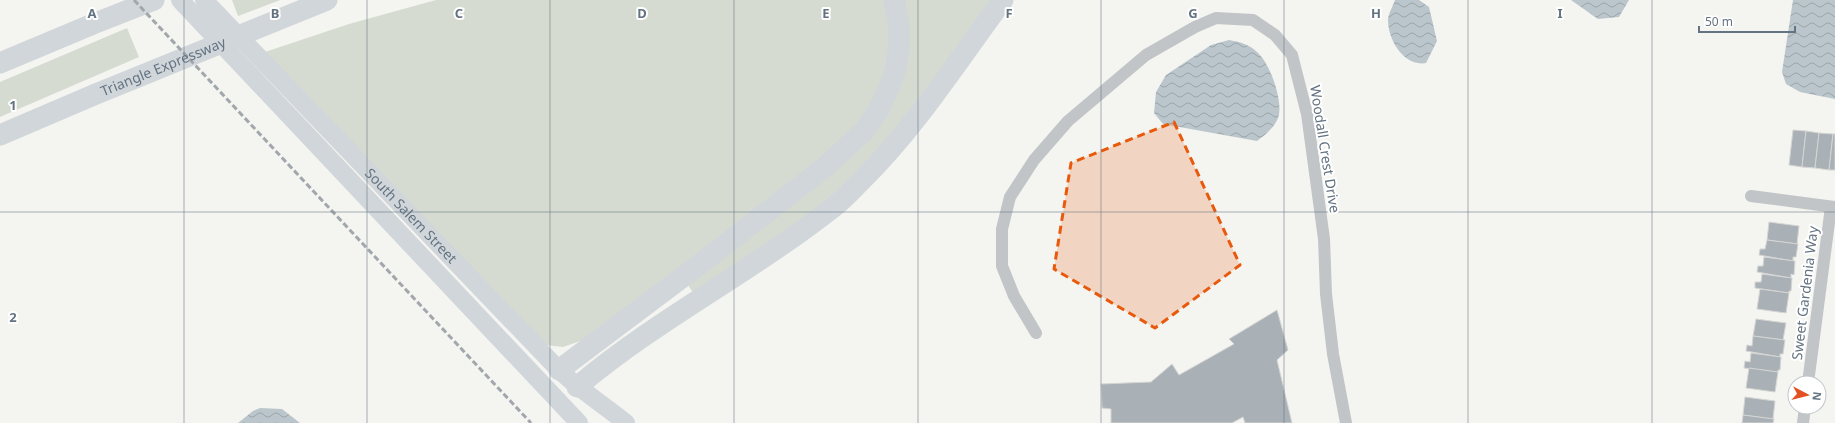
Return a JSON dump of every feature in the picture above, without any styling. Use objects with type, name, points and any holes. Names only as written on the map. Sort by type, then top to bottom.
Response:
[{"type":"highway","points":[[0,64],[93,24],[154,0]]},
{"type":"highway","name":"Triangle Expressway","points":[[0,135],[96,94],[330,0]]},
{"type":"highway","points":[[559,370],[704,261],[825,167],[865,130],[878,111],[895,71],[899,47],[899,25],[894,0]]},
{"type":"highway","points":[[577,387],[614,357],[836,206],[887,156],[937,92],[1003,0]]},
{"type":"main road","name":"South Salem Street","points":[[180,0],[579,423]]},
{"type":"main road","name":"South Salem Street","points":[[204,0],[559,370],[577,387],[605,405],[626,423]]},
{"type":"main road","points":[[543,385],[559,370]]},
{"type":"main road","points":[[559,401],[577,387]]},
{"type":"street","name":"Woodall Crest Drive","points":[[1036,333],[1014,296],[1002,266],[1002,229],[1010,197],[1034,160],[1068,121],[1146,56],[1195,27],[1216,18],[1253,20],[1275,35],[1292,55],[1307,114],[1324,239],[1326,294],[1333,354],[1346,423]]},
{"type":"street","points":[[1751,196],[1833,207]]},
{"type":"street","name":"Sweet Gardenia Way","points":[[1809,375],[1833,207]]},
{"type":"highlighted area","points":[[1174,122],[1240,265],[1155,328],[1054,269],[1071,163]]},
{"type":"shaded area","points":[[232,0],[280,0],[238,16]]},
{"type":"shaded area","points":[[436,0],[886,0],[891,24],[891,60],[861,125],[825,159],[583,340],[563,347],[545,345],[265,52],[349,24]]},
{"type":"shaded area","points":[[902,0],[995,0],[889,144],[824,206],[694,294],[688,285],[870,137]]},
{"type":"shaded area","points":[[127,28],[139,57],[0,117],[0,82]]},
{"type":"water","points":[[1395,0],[1419,0],[1429,7],[1437,41],[1426,63],[1411,61],[1404,56],[1394,43],[1389,28],[1388,18]]},
{"type":"water","points":[[1571,0],[1629,0],[1619,17],[1598,19]]},
{"type":"water","points":[[1793,0],[1835,0],[1835,99],[1800,92],[1786,84],[1782,72]]},
{"type":"water","points":[[1229,40],[1244,44],[1254,49],[1262,57],[1271,73],[1279,102],[1278,118],[1272,128],[1257,141],[1163,124],[1154,113],[1156,92],[1166,75],[1211,45]]},
{"type":"water","points":[[260,408],[282,409],[300,423],[238,423],[253,411]]},
{"type":"building","points":[[1793,130],[1806,131],[1802,167],[1789,165]]},
{"type":"building","points":[[1806,131],[1819,133],[1815,168],[1802,167]]},
{"type":"building","points":[[1819,133],[1833,134],[1829,170],[1815,168]]},
{"type":"building","points":[[1833,134],[1835,134],[1835,170],[1829,170]]},
{"type":"building","points":[[1769,222],[1799,226],[1797,244],[1767,240]]},
{"type":"building","points":[[1767,240],[1798,244],[1796,257],[1793,257],[1793,261],[1759,255],[1760,249],[1765,249]]},
{"type":"building","points":[[1764,257],[1795,261],[1794,275],[1791,274],[1791,278],[1757,272],[1758,266],[1763,266]]},
{"type":"building","points":[[1762,274],[1792,278],[1791,291],[1789,291],[1789,293],[1755,288],[1755,282],[1761,282]]},
{"type":"building","points":[[1760,289],[1789,293],[1786,313],[1757,309]]},
{"type":"building","points":[[1277,310],[1288,350],[1277,360],[1292,423],[1245,423],[1243,417],[1232,423],[1111,423],[1111,409],[1102,408],[1101,384],[1151,382],[1172,364],[1179,375],[1234,344],[1229,339]]},
{"type":"building","points":[[1756,319],[1786,323],[1783,340],[1753,336]]},
{"type":"building","points":[[1753,336],[1785,340],[1783,354],[1780,354],[1780,357],[1746,351],[1747,345],[1752,346]]},
{"type":"building","points":[[1751,353],[1781,357],[1780,370],[1778,370],[1778,372],[1744,368],[1745,361],[1750,362]]},
{"type":"building","points":[[1749,368],[1778,372],[1775,392],[1746,388]]},
{"type":"building","points":[[1745,397],[1775,401],[1773,419],[1743,415]]},
{"type":"building","points":[[1743,415],[1774,419],[1773,423],[1742,423]]},
{"type":"railway","points":[[134,0],[531,423]]}]
